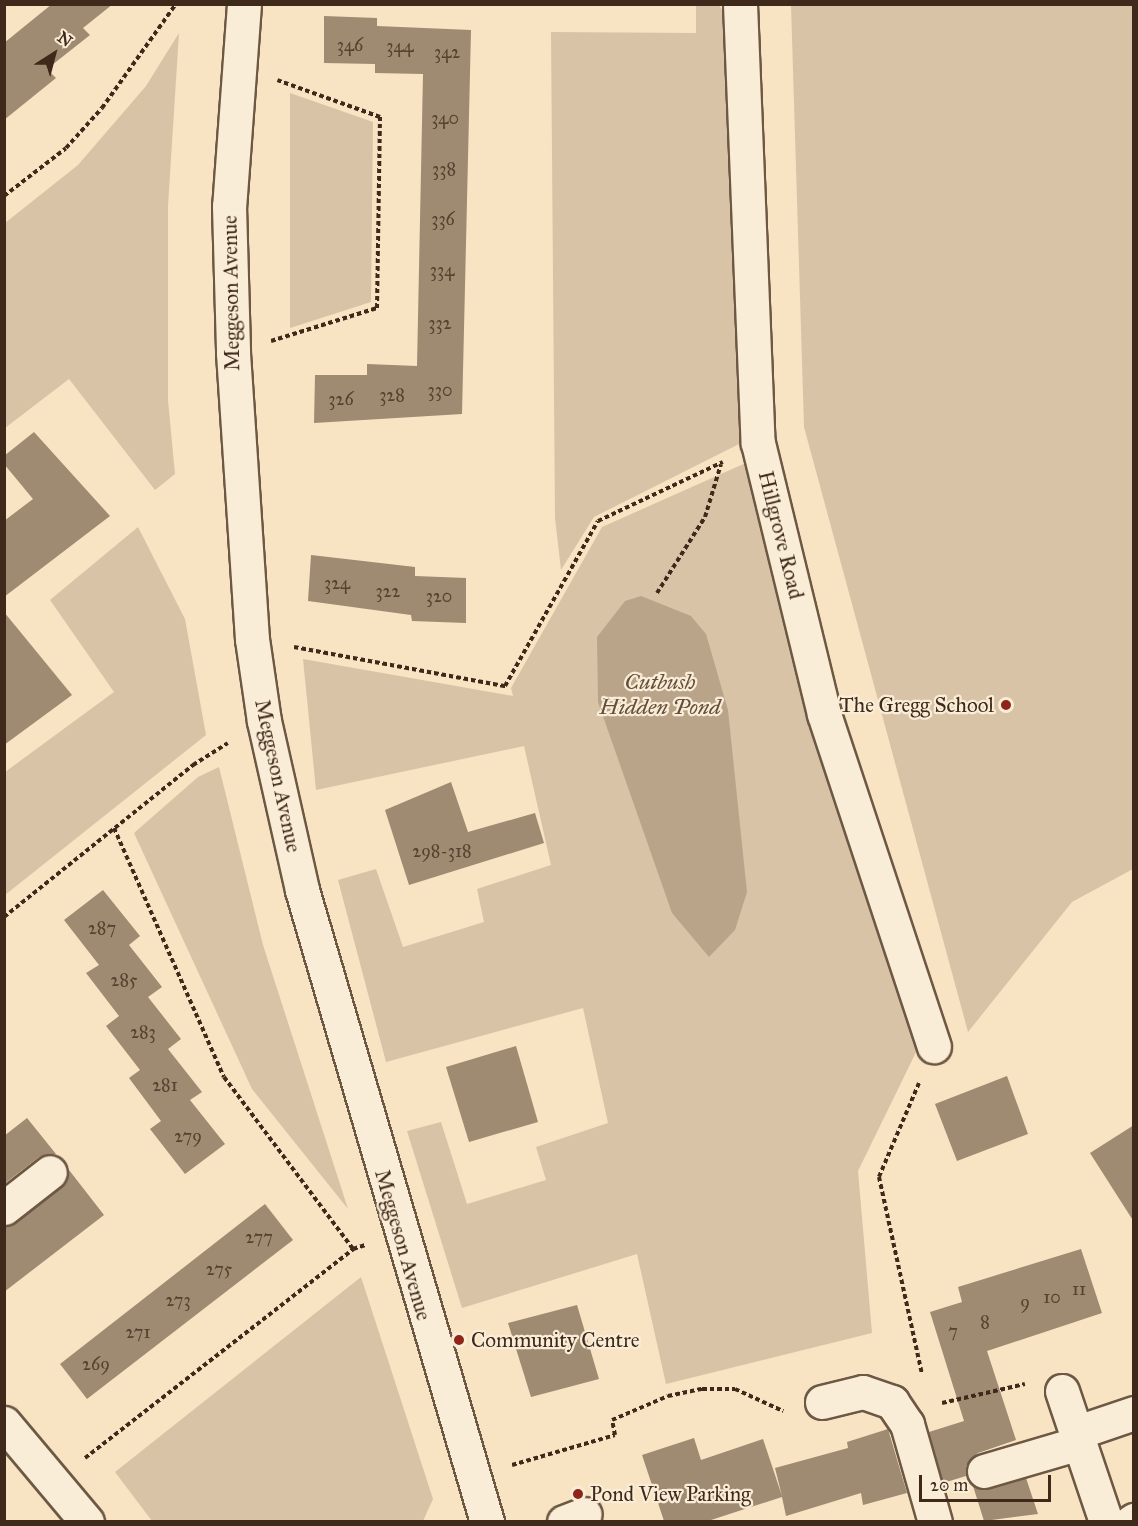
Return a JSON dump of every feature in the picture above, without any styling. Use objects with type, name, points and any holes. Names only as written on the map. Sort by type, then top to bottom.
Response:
[{"type":"street","name":"Meggeson Avenue","points":[[244,4],[229,206],[232,353],[252,639],[264,721],[302,890],[487,1521]]},
{"type":"street","name":"Hillgrove Road","points":[[740,4],[758,443],[824,714],[934,1046]]},
{"type":"street","points":[[4,1208],[50,1172]]},
{"type":"street","points":[[1062,1390],[1106,1521]]},
{"type":"street","points":[[822,1402],[863,1392],[879,1395],[915,1410],[935,1521]]},
{"type":"street","points":[[984,1471],[1077,1438],[1134,1413]]},
{"type":"street","points":[[5,1424],[87,1521]]},
{"type":"path","points":[[4,196],[66,148],[102,108],[176,4]]},
{"type":"path","points":[[232,353],[377,308],[380,117],[239,67]]},
{"type":"path","points":[[252,639],[505,686],[598,521],[721,464],[758,443]]},
{"type":"path","points":[[657,593],[705,517],[721,464]]},
{"type":"path","points":[[4,917],[193,765],[264,721]]},
{"type":"path","points":[[54,1482],[352,1249],[224,1077],[114,828]]},
{"type":"path","points":[[934,1046],[879,1177],[915,1410],[1019,1383],[1062,1390]]},
{"type":"path","points":[[474,1476],[615,1435],[612,1420],[668,1395],[735,1389],[787,1414],[822,1402]]},
{"type":"shaded area","points":[[696,5],[719,5],[726,16],[747,440],[594,517],[561,570],[555,518],[551,32],[696,33]]},
{"type":"shaded area","name":"The Gregg School","points":[[791,5],[1133,5],[1133,869],[1072,902],[968,1032],[804,427]]},
{"type":"shaded area","points":[[179,33],[168,206],[168,400],[175,474],[155,490],[69,379],[5,428],[5,223],[78,165],[146,86]]},
{"type":"shaded area","points":[[290,93],[373,122],[371,302],[290,328]]},
{"type":"shaded area","points":[[748,462],[818,727],[921,1042],[858,1171],[872,1333],[666,1384],[637,1254],[462,1308],[407,1131],[441,1122],[467,1204],[546,1180],[536,1147],[608,1123],[583,1008],[386,1062],[338,880],[376,869],[403,947],[484,922],[477,889],[551,865],[524,746],[316,790],[303,659],[513,696],[511,688],[602,527]]},
{"type":"shaded area","points":[[138,527],[185,619],[206,735],[5,895],[5,772],[114,692],[50,600]]},
{"type":"shaded area","points":[[219,767],[263,945],[348,1209],[252,1089],[134,833],[198,777]]},
{"type":"shaded area","points":[[361,1277],[433,1499],[423,1521],[152,1521],[115,1472]]},
{"type":"water","name":"Cutbush Hidden Pond","points":[[641,596],[691,616],[706,634],[728,710],[747,892],[735,930],[709,957],[672,913],[598,702],[597,637],[625,601]]},
{"type":"building","points":[[52,4],[113,4],[83,28],[90,35],[47,69],[56,78],[4,120],[4,43]]},
{"type":"building","points":[[324,16],[377,18],[377,26],[471,30],[462,414],[314,423],[315,375],[367,375],[367,364],[417,366],[423,74],[375,73],[375,64],[324,63]]},
{"type":"building","points":[[34,432],[110,516],[4,597],[4,521],[33,499],[4,464],[4,456]]},
{"type":"building","points":[[311,555],[415,567],[415,576],[466,578],[466,623],[412,621],[411,615],[308,601]]},
{"type":"building","points":[[4,612],[72,695],[4,745]]},
{"type":"building","points":[[451,782],[468,832],[535,813],[544,843],[409,885],[385,810]]},
{"type":"building","points":[[103,890],[140,936],[129,945],[162,987],[148,997],[181,1039],[168,1049],[202,1092],[190,1100],[225,1144],[185,1174],[150,1129],[161,1121],[129,1078],[140,1070],[106,1026],[119,1016],[86,973],[99,965],[64,920]]},
{"type":"building","points":[[516,1046],[538,1122],[469,1142],[446,1067]]},
{"type":"building","points":[[1007,1076],[1028,1134],[957,1161],[935,1104]]},
{"type":"building","points":[[27,1118],[56,1154],[39,1157],[4,1184],[4,1136]]},
{"type":"building","points":[[1134,1125],[1134,1222],[1090,1153]]},
{"type":"building","points":[[69,1170],[104,1215],[4,1292],[4,1226],[62,1187]]},
{"type":"building","points":[[265,1204],[293,1240],[87,1399],[60,1364]]},
{"type":"building","points":[[1081,1249],[1102,1313],[987,1351],[1016,1440],[978,1453],[966,1466],[966,1476],[943,1483],[929,1432],[964,1421],[930,1312],[962,1302],[958,1287]]},
{"type":"building","points":[[577,1305],[599,1379],[531,1397],[508,1323]]},
{"type":"building","points":[[888,1429],[907,1493],[863,1505],[861,1493],[786,1516],[782,1497],[708,1521],[664,1521],[642,1455],[694,1438],[701,1460],[763,1439],[782,1496],[775,1468],[848,1448],[847,1442]]},
{"type":"building","points":[[1026,1478],[1038,1514],[984,1521],[973,1486],[989,1489]]},
{"type":"place","name":"The Gregg School","points":[[1006,705]]},
{"type":"place","name":"Community Centre","points":[[459,1340]]},
{"type":"place","name":"Pond View Parking","points":[[578,1494]]}]
